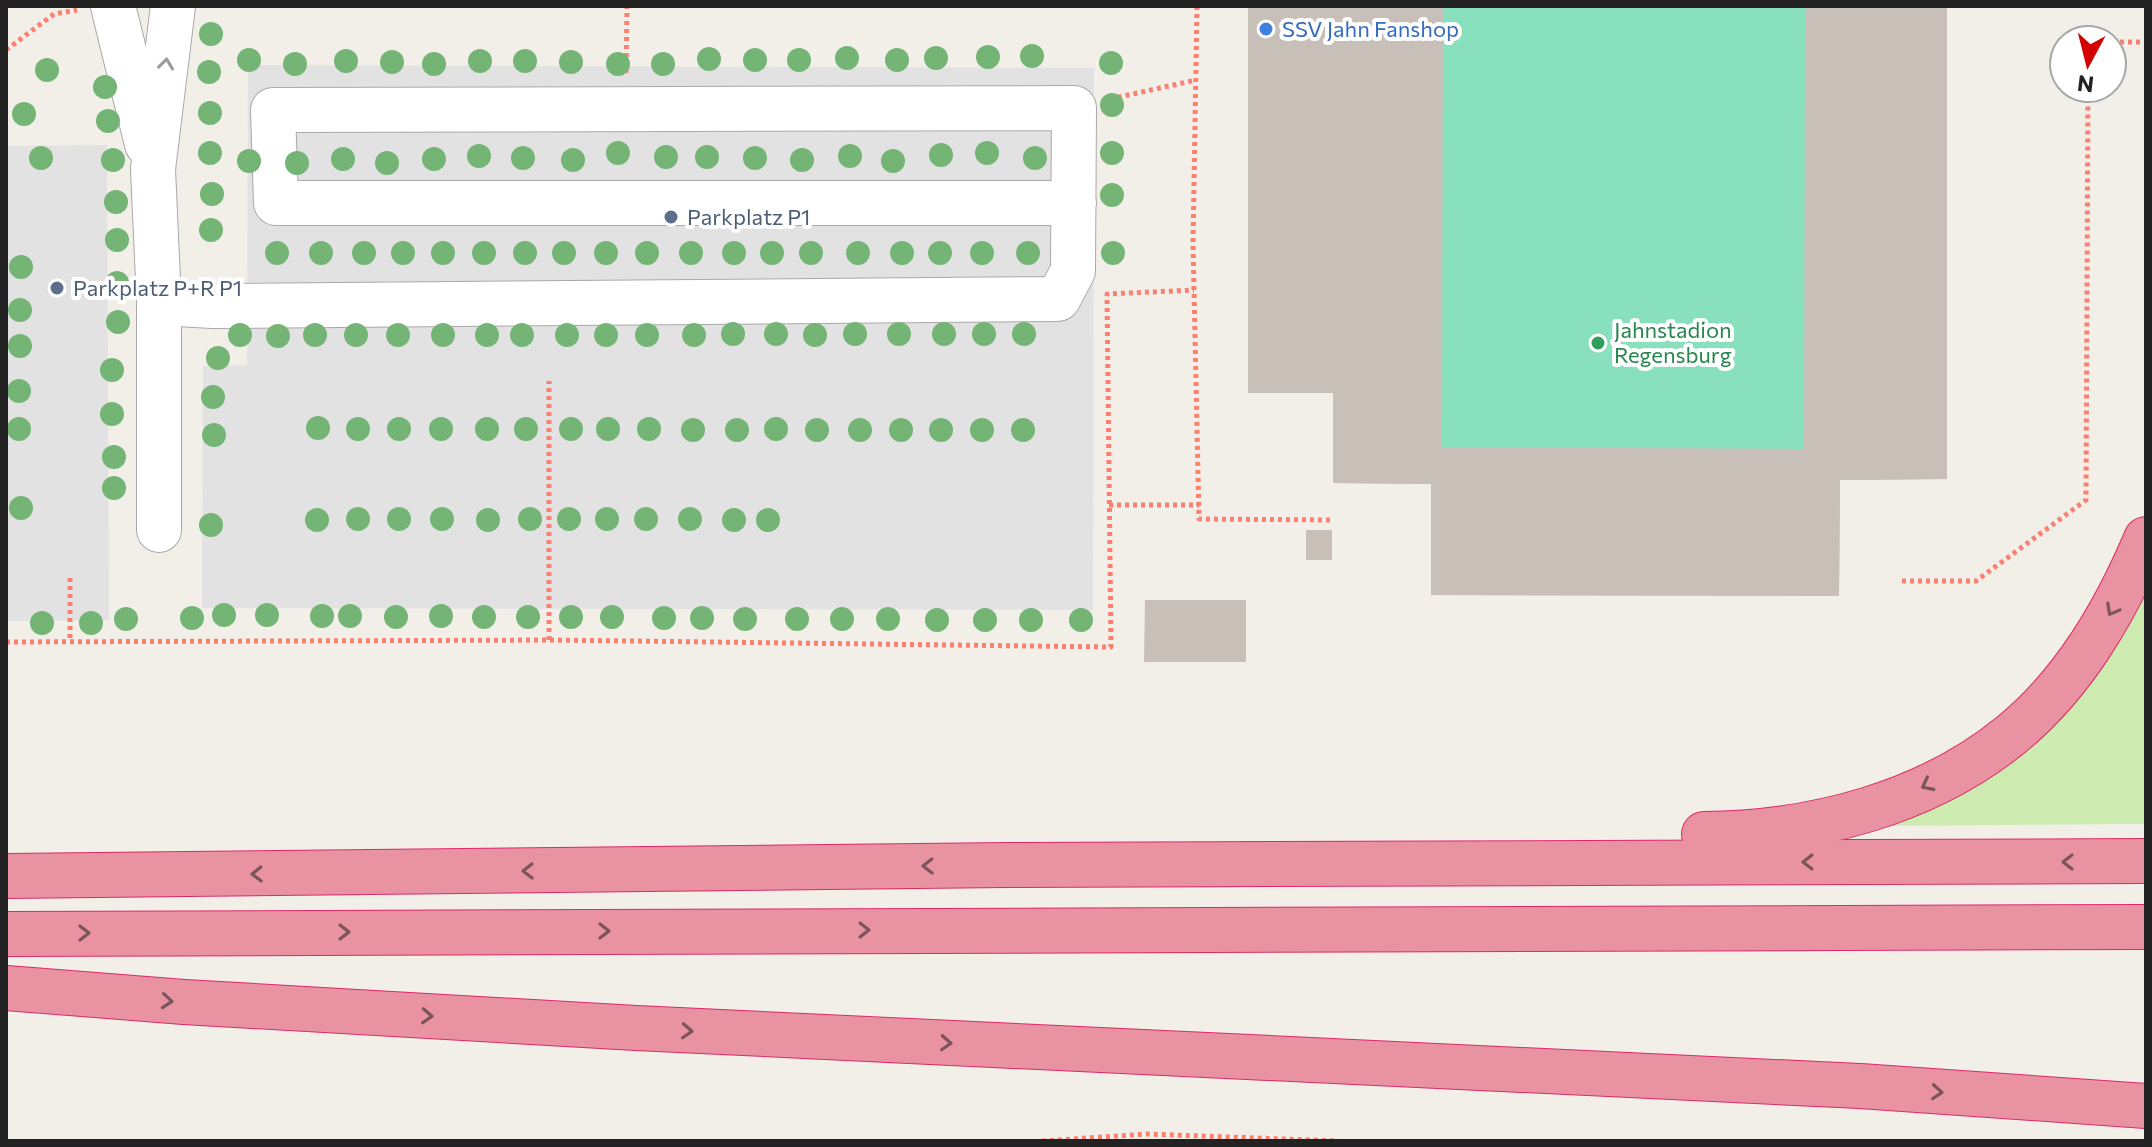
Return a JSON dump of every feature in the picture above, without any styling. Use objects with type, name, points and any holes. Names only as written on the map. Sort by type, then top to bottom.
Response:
[{"type":"highway","points":[[1006,865],[1531,836],[1762,832],[1841,818],[1920,789],[1969,764],[2013,734],[2084,656],[2115,606],[2146,539]]},
{"type":"highway","points":[[6,876],[1006,865],[2146,861]]},
{"type":"highway","points":[[6,934],[2146,927]]},
{"type":"highway","points":[[6,988],[184,1002],[621,1027],[1860,1086],[2146,1106]]},
{"type":"lane","points":[[159,530],[159,303],[153,169],[173,6]]},
{"type":"lane","points":[[98,7],[153,169]]},
{"type":"lane","points":[[159,303],[213,306],[1058,299],[1073,271],[1074,203],[1074,108],[273,110],[276,203],[1074,203]]},
{"type":"path","points":[[626,49],[627,6]]},
{"type":"path","points":[[1197,6],[1194,290],[1199,519],[1333,520]]},
{"type":"path","points":[[6,50],[54,14],[98,7]]},
{"type":"path","points":[[1074,108],[1196,80]]},
{"type":"path","points":[[1902,581],[1976,581],[2086,500],[2088,104]]},
{"type":"path","points":[[6,642],[549,640],[1111,647],[1107,294],[1194,290]]},
{"type":"path","points":[[549,381],[549,640]]},
{"type":"path","points":[[1109,505],[1199,505]]},
{"type":"path","points":[[70,578],[70,642]]},
{"type":"path","points":[[1042,1141],[1147,1134],[1338,1141]]},
{"type":"green space","name":"Jahnstadion Regensburg","points":[[1248,6],[1947,6],[1947,479],[1840,480],[1839,596],[1431,595],[1431,484],[1333,483],[1333,393],[1248,393]]},
{"type":"green space","points":[[2146,586],[2146,824],[1871,826],[1979,775]]},
{"type":"shaded area","name":"Parkplatz P1","points":[[248,65],[1094,68],[1093,610],[202,608],[203,366],[247,365]]},
{"type":"shaded area","name":"Parkplatz P+R P1","points":[[107,145],[109,620],[6,621],[6,146]]},
{"type":"building","points":[[1248,6],[1443,6],[1442,447],[1804,449],[1805,6],[1947,6],[1947,479],[1840,480],[1839,596],[1431,595],[1431,484],[1333,483],[1333,393],[1248,393]]},
{"type":"building","points":[[1306,530],[1332,530],[1332,560],[1306,560]]},
{"type":"building","points":[[1145,600],[1246,600],[1246,662],[1144,662]]},
{"type":"place","name":"SSV Jahn Fanshop","points":[[1266,29]]},
{"type":"place","name":"Parkplatz P1","points":[[671,217]]},
{"type":"place","name":"Parkplatz P+R P1","points":[[57,288]]},
{"type":"place","name":"Jahnstadion Regensburg","points":[[1598,343]]}]
